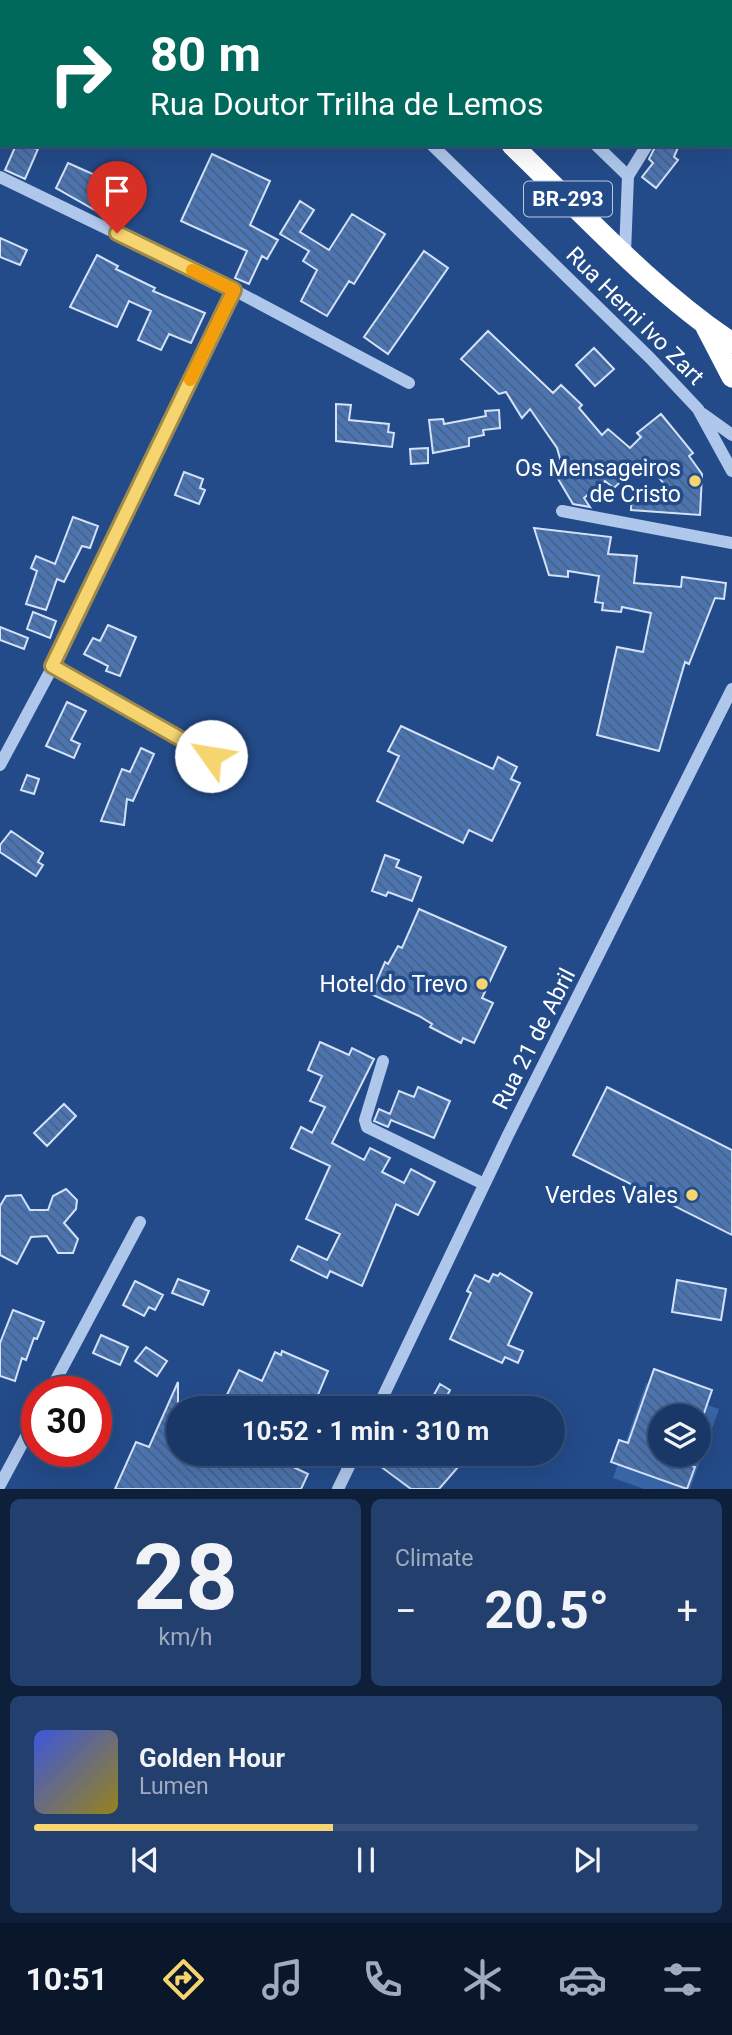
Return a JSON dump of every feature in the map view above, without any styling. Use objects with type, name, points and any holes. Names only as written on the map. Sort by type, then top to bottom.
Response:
[{"type":"highway","name":"BR-293","points":[[514,147],[705,325],[732,343]]},
{"type":"highway","name":"BR-293","points":[[705,325],[732,377]]},
{"type":"street","name":"Rua Herni Ivo Zart","points":[[434,147],[650,358],[698,409],[732,471]]},
{"type":"street","points":[[598,147],[628,176]]},
{"type":"street","points":[[625,253],[628,176],[646,147]]},
{"type":"street","points":[[0,177],[234,290],[409,383]]},
{"type":"street","points":[[0,765],[52,666],[234,290]]},
{"type":"street","points":[[698,409],[732,435]]},
{"type":"street","points":[[562,512],[732,543]]},
{"type":"street","points":[[52,666],[211,756]]},
{"type":"street","name":"Rua 21 de Abril","points":[[383,1396],[484,1184],[732,690]]},
{"type":"street","points":[[383,1061],[365,1120],[367,1127],[484,1184]]},
{"type":"street","points":[[58,1376],[140,1222]]},
{"type":"street","points":[[0,1485],[21,1446]]},
{"type":"street","points":[[338,1489],[349,1466]]},
{"type":"shaded area","points":[[646,1383],[705,1404],[648,1404],[648,1467],[698,1467],[690,1489],[644,1489],[613,1478]]},
{"type":"shaded area","points":[[711,1406],[719,1409],[711,1431]]},
{"type":"building","points":[[15,147],[38,149],[25,179],[5,170]]},
{"type":"building","points":[[655,147],[678,147],[674,157],[678,160],[656,188],[642,177],[653,163],[649,159]]},
{"type":"building","points":[[212,154],[270,181],[250,225],[278,240],[267,259],[262,256],[249,284],[235,278],[247,251],[181,221]]},
{"type":"building","points":[[68,163],[115,184],[111,190],[133,202],[123,221],[101,210],[100,213],[56,188]]},
{"type":"building","points":[[300,201],[314,210],[300,232],[329,250],[352,214],[385,234],[354,284],[349,281],[327,316],[301,301],[317,270],[303,261],[309,251],[280,234]]},
{"type":"building","points":[[0,238],[27,250],[20,265],[0,257]]},
{"type":"building","points":[[424,251],[448,268],[388,354],[364,337]]},
{"type":"building","points":[[97,255],[118,266],[116,269],[155,288],[153,291],[205,313],[191,343],[169,334],[161,350],[138,340],[151,311],[129,301],[117,327],[70,307]]},
{"type":"building","points":[[488,331],[553,393],[561,385],[582,405],[579,408],[602,435],[608,429],[630,448],[641,437],[637,433],[661,414],[693,453],[689,456],[702,474],[700,515],[631,510],[632,491],[672,494],[644,459],[614,488],[605,481],[584,498],[590,507],[573,504],[551,467],[561,462],[557,448],[530,409],[522,418],[506,392],[499,394],[461,359]]},
{"type":"building","points":[[594,348],[614,369],[595,386],[576,365]]},
{"type":"building","points":[[336,404],[351,405],[349,420],[389,424],[388,432],[394,433],[392,447],[336,441]]},
{"type":"building","points":[[499,410],[500,428],[483,430],[484,435],[469,438],[469,446],[433,453],[429,420],[443,419],[444,424],[486,416],[485,411]]},
{"type":"building","points":[[428,448],[428,463],[411,464],[410,449]]},
{"type":"building","points":[[184,472],[203,479],[200,488],[205,490],[199,504],[175,495]]},
{"type":"building","points":[[73,517],[98,526],[90,548],[82,546],[64,582],[57,579],[46,610],[26,604],[37,571],[31,568],[36,556],[55,564]]},
{"type":"building","points":[[534,528],[611,537],[608,554],[637,556],[634,583],[681,587],[682,577],[726,583],[724,599],[715,598],[689,664],[685,662],[659,751],[597,735],[617,647],[643,652],[651,613],[622,607],[621,612],[602,610],[603,603],[595,602],[599,576],[568,571],[568,577],[549,575]]},
{"type":"building","points":[[33,612],[56,621],[50,638],[27,629]]},
{"type":"building","points":[[108,625],[136,637],[120,676],[106,671],[108,666],[84,654],[93,638],[100,641]]},
{"type":"building","points":[[0,627],[28,638],[24,649],[0,640]]},
{"type":"building","points":[[67,702],[86,711],[71,740],[80,744],[74,758],[46,746]]},
{"type":"building","points":[[401,726],[493,769],[498,757],[517,767],[511,779],[520,783],[492,841],[469,830],[463,843],[377,801],[399,756],[388,751]]},
{"type":"building","points":[[141,748],[154,754],[133,801],[127,799],[124,825],[101,821],[122,769],[130,772]]},
{"type":"building","points":[[27,775],[39,779],[34,794],[21,790]]},
{"type":"building","points":[[11,831],[43,853],[38,862],[43,865],[36,876],[0,852],[0,845]]},
{"type":"building","points":[[385,855],[399,860],[396,867],[421,877],[412,901],[388,892],[386,896],[372,891]]},
{"type":"building","points":[[419,909],[506,947],[482,998],[493,1003],[474,1043],[463,1038],[461,1043],[430,1027],[432,1024],[419,1016],[371,994],[385,962],[388,964],[398,946],[402,948]]},
{"type":"building","points":[[320,1042],[349,1055],[352,1048],[374,1059],[332,1143],[364,1160],[370,1148],[390,1158],[382,1172],[404,1183],[411,1169],[435,1182],[418,1215],[396,1204],[362,1286],[330,1271],[327,1278],[291,1260],[298,1246],[327,1260],[340,1234],[306,1219],[330,1166],[291,1148],[301,1127],[312,1133],[325,1107],[310,1101],[322,1076],[308,1070]]},
{"type":"building","points":[[418,1087],[450,1101],[434,1138],[391,1120],[388,1127],[374,1121],[379,1109],[390,1114],[399,1091],[414,1097]]},
{"type":"building","name":"Verdes Vales","points":[[607,1087],[732,1150],[732,1235],[573,1155]]},
{"type":"building","points":[[64,1104],[76,1116],[47,1146],[34,1133]]},
{"type":"building","points":[[66,1189],[77,1200],[76,1209],[64,1223],[78,1239],[73,1253],[58,1253],[47,1236],[31,1237],[17,1264],[0,1255],[0,1206],[6,1196],[21,1195],[30,1210],[48,1210],[53,1196]]},
{"type":"building","points":[[500,1273],[532,1293],[508,1345],[523,1351],[518,1363],[505,1357],[502,1363],[450,1339],[471,1293],[467,1291],[475,1275],[489,1282],[493,1274],[498,1276]]},
{"type":"building","points":[[178,1279],[209,1291],[203,1305],[172,1293]]},
{"type":"building","points":[[677,1280],[726,1289],[721,1320],[672,1312]]},
{"type":"building","points":[[135,1281],[163,1295],[155,1310],[149,1307],[144,1316],[123,1305]]},
{"type":"building","points":[[13,1310],[44,1322],[37,1339],[34,1338],[26,1360],[22,1358],[15,1381],[0,1376],[0,1343]]},
{"type":"building","points":[[101,1335],[128,1347],[120,1365],[93,1353]]},
{"type":"building","points":[[146,1347],[167,1361],[157,1376],[135,1361]]},
{"type":"building","points":[[282,1351],[328,1371],[318,1396],[226,1396],[239,1370],[262,1381],[275,1352],[281,1355]]},
{"type":"building","points":[[654,1369],[712,1390],[707,1404],[648,1404],[648,1467],[695,1467],[687,1489],[611,1462],[619,1440],[628,1443]]},
{"type":"building","points":[[178,1382],[178,1396],[172,1396]]},
{"type":"building","points":[[440,1384],[450,1390],[447,1396],[433,1396]]},
{"type":"building","points":[[166,1409],[166,1466],[291,1466],[308,1474],[301,1489],[115,1489],[136,1442],[149,1447]]},
{"type":"building","points":[[380,1466],[459,1466],[439,1489],[411,1489]]},
{"type":"slow traffic","points":[[190,380],[234,290],[192,270]]},
{"type":"place","name":"Os Mensageiros de Cristo","points":[[695,481]]},
{"type":"place","name":"Hotel do Trevo","points":[[482,984]]},
{"type":"place","name":"Verdes Vales","points":[[692,1195]]},
{"type":"route","points":[[117,233],[234,290],[52,666],[149,718],[211,756]]}]
